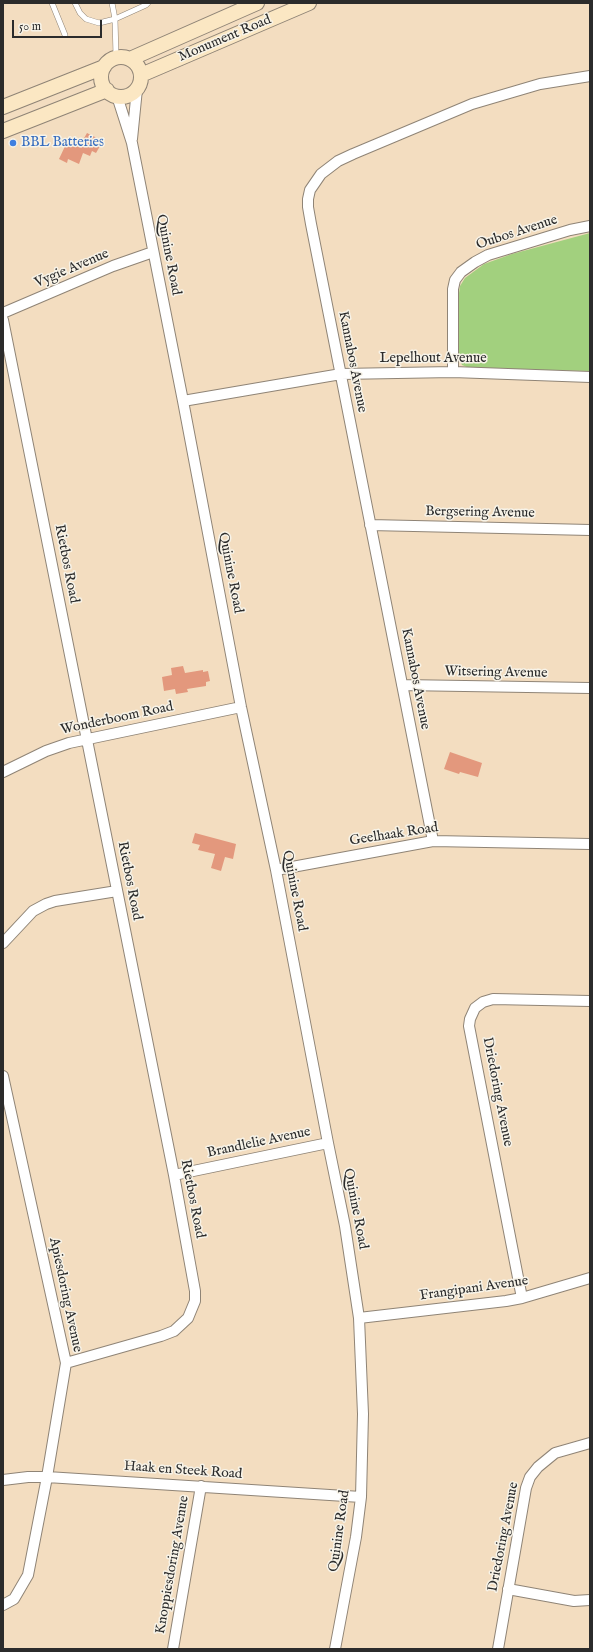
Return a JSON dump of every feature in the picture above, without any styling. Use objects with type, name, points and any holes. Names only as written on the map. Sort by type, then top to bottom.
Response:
[{"type":"main road","name":"Monument Road","points":[[130,59],[257,3]]},
{"type":"main road","name":"Monument Road","points":[[141,75],[309,3]]},
{"type":"main road","points":[[3,107],[122,57],[130,59],[135,63],[141,75],[137,89],[128,95],[112,93],[3,131]]},
{"type":"main road","points":[[109,62],[101,75],[102,83],[112,93]]},
{"type":"street","name":"Kannabos Avenue","points":[[433,841],[308,207],[310,190],[321,174],[338,161],[472,104],[540,84],[590,76]]},
{"type":"street","name":"Quinine Road","points":[[132,143],[137,89]]},
{"type":"street","name":"Quinine Road","points":[[112,93],[132,143],[183,400],[241,707],[276,870],[345,1226],[359,1318],[363,1414],[361,1497],[356,1537],[335,1649]]},
{"type":"street","name":"Oubos Avenue","points":[[453,372],[453,289],[455,280],[461,272],[474,262],[488,255],[570,230],[590,226]]},
{"type":"street","name":"Vygie Avenue","points":[[3,313],[113,266],[153,252]]},
{"type":"street","name":"Rietbos Road","points":[[3,320],[174,1175],[195,1291],[195,1301],[188,1318],[174,1331],[66,1363]]},
{"type":"street","name":"Lepelhout Avenue","points":[[183,400],[341,374],[453,372],[590,378]]},
{"type":"street","name":"Bergsering Avenue","points":[[370,525],[590,530]]},
{"type":"street","name":"Witsering Avenue","points":[[402,685],[590,688]]},
{"type":"street","name":"Wonderboom Road","points":[[3,772],[46,750],[87,739],[241,707]]},
{"type":"street","name":"Geelhaak Road","points":[[276,870],[433,841],[590,844]]},
{"type":"street","points":[[3,942],[25,918],[40,907],[55,901],[117,891]]},
{"type":"street","name":"Driedoring Avenue","points":[[522,1298],[470,1026],[470,1019],[475,1008],[483,1002],[493,999],[590,1001]]},
{"type":"street","name":"Apiesdoring Avenue","points":[[3,1076],[66,1363],[47,1476],[28,1575],[14,1599],[3,1605]]},
{"type":"street","name":"Brandlelie Avenue","points":[[174,1175],[328,1143]]},
{"type":"street","name":"Frangipani Avenue","points":[[359,1318],[493,1303],[522,1298],[590,1278]]},
{"type":"street","name":"Driedoring Avenue","points":[[498,1649],[526,1488],[530,1477],[538,1467],[555,1453],[590,1443]]},
{"type":"street","name":"Haak en Steek Road","points":[[3,1480],[47,1476],[361,1497]]},
{"type":"street","name":"Knoppiesdoring Avenue","points":[[173,1649],[201,1486]]},
{"type":"street","points":[[508,1589],[574,1601],[590,1600]]},
{"type":"lane","points":[[52,3],[65,35]]},
{"type":"lane","points":[[76,3],[80,14],[92,22],[99,23],[115,19],[139,9],[148,3]]},
{"type":"lane","points":[[109,62],[116,56],[115,19],[112,3]]},
{"type":"green space","points":[[590,233],[590,371],[472,369],[462,365],[457,351],[459,293],[460,286],[465,278],[484,264],[512,254]]},
{"type":"building","points":[[87,133],[99,139],[96,144],[100,146],[96,153],[92,151],[90,156],[83,153],[79,164],[68,159],[67,163],[59,159],[67,142],[74,145],[77,138],[83,140]]},
{"type":"building","points":[[183,666],[185,673],[203,670],[203,672],[208,671],[210,681],[206,682],[206,686],[187,689],[188,692],[176,694],[175,689],[164,691],[162,677],[172,675],[171,668]]},
{"type":"building","points":[[450,752],[482,763],[478,777],[460,772],[459,774],[444,769]]},
{"type":"building","points":[[195,833],[236,844],[233,859],[225,857],[221,871],[211,868],[215,854],[198,850],[200,845],[192,843]]},
{"type":"place","name":"BBL Batteries","points":[[13,143]]}]
